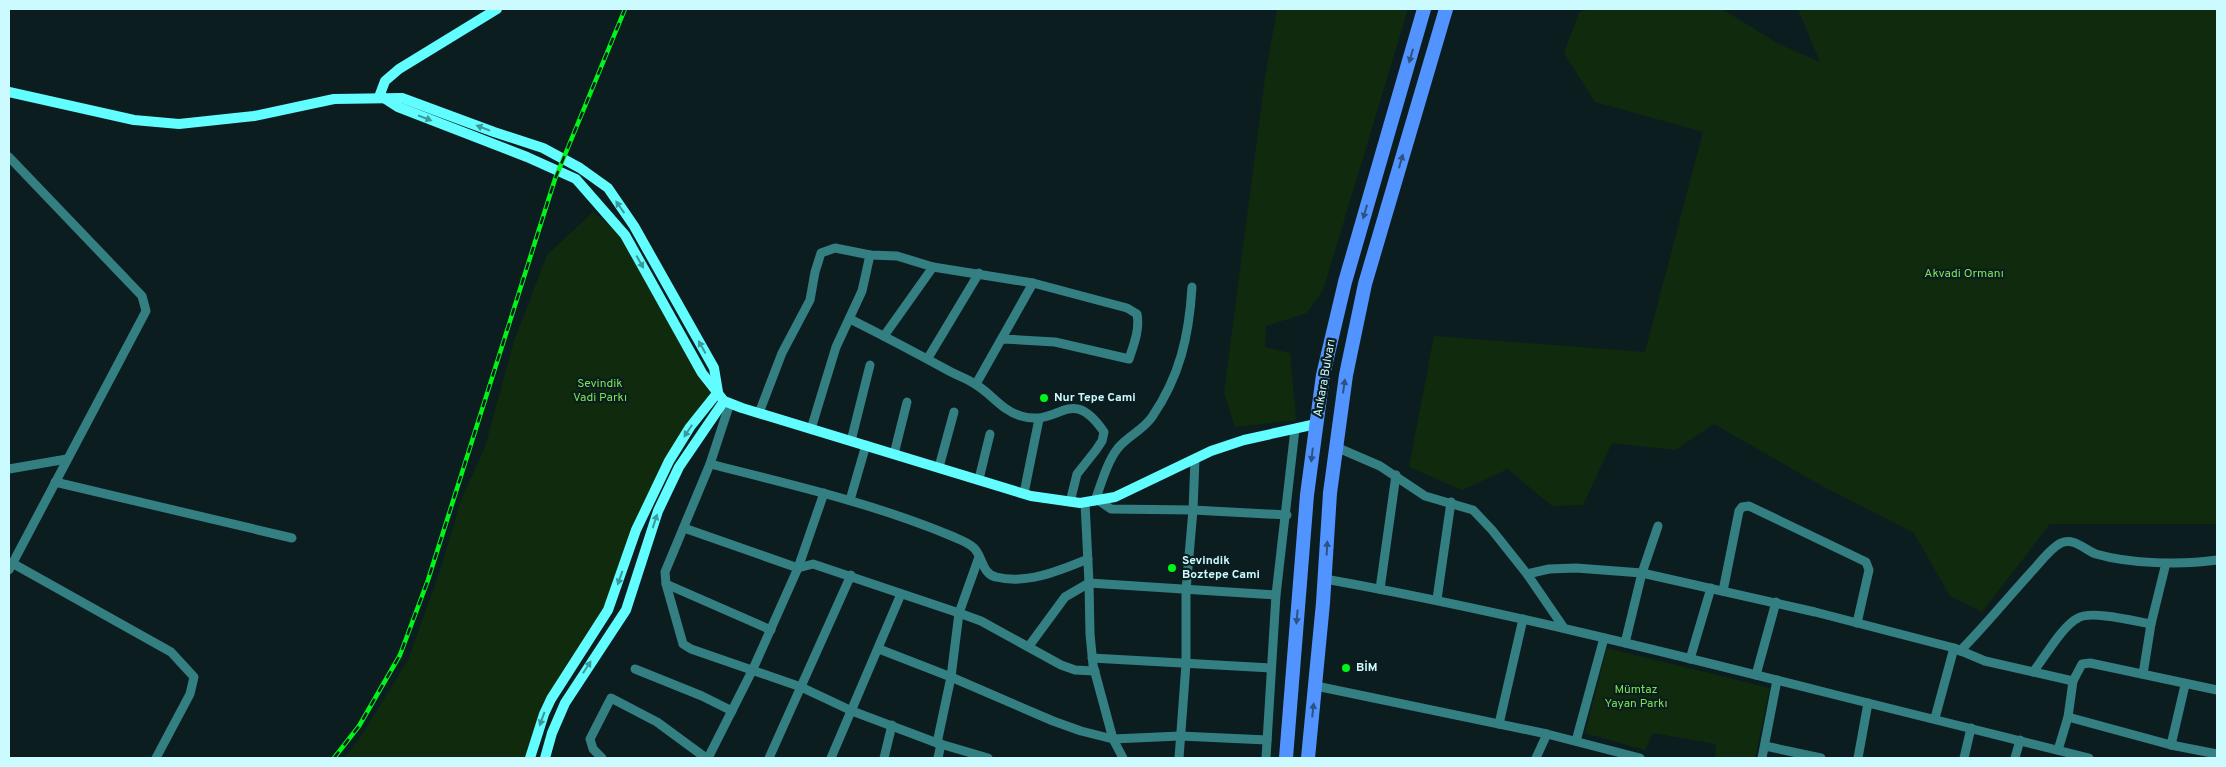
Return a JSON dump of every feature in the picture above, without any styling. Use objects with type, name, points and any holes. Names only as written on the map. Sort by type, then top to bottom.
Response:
[{"type":"main road","name":"Ankara Bulvarı","points":[[1286,758],[1307,495],[1323,375],[1345,282],[1424,9]]},
{"type":"main road","name":"Ankara Bulvarı","points":[[1308,758],[1325,579],[1330,493],[1346,376],[1365,284],[1446,9]]},
{"type":"street","points":[[381,97],[385,81],[399,69],[497,9]]},
{"type":"street","points":[[9,92],[134,120],[179,124],[254,116],[334,99],[402,98],[543,148],[580,168],[608,188],[634,226],[714,368],[718,392],[690,428],[669,461],[636,530],[608,610],[551,699],[544,714],[530,758]]},
{"type":"street","points":[[381,97],[398,107],[527,157],[576,179],[625,235],[702,373],[727,402],[1024,493],[1070,502],[1115,497],[1212,450],[1244,440],[1316,424]]},
{"type":"street","points":[[9,157],[142,296],[146,311],[10,565],[171,652],[194,676],[190,694],[156,758]]},
{"type":"street","points":[[759,413],[782,353],[810,300],[815,272],[821,253],[835,248],[870,255],[897,256],[932,267],[1033,283],[1127,308],[1137,314],[1139,321],[1136,338],[1128,358],[1055,342],[1003,339]]},
{"type":"street","points":[[812,429],[836,347],[862,291],[870,255]]},
{"type":"street","points":[[884,336],[932,267]]},
{"type":"street","points":[[928,358],[979,274]]},
{"type":"street","points":[[976,384],[1033,283]]},
{"type":"street","points":[[1123,758],[1113,739],[1092,658],[1088,559],[1092,501],[1117,449],[1151,418],[1176,376],[1185,344],[1192,286]]},
{"type":"street","points":[[850,319],[976,384],[1005,409],[1022,417],[1039,419],[1072,407],[1081,409],[1095,420],[1104,432],[1099,446],[1077,474],[1070,502]]},
{"type":"street","points":[[851,441],[870,365]]},
{"type":"street","points":[[727,402],[710,464],[665,572],[666,584],[683,644],[691,649],[801,687],[852,711],[939,743],[988,758]]},
{"type":"street","points":[[545,758],[552,732],[565,703],[626,610],[658,512],[672,482],[680,467],[727,402]]},
{"type":"street","points":[[894,454],[907,402]]},
{"type":"street","points":[[939,467],[954,412]]},
{"type":"street","points":[[1024,493],[1039,419]]},
{"type":"street","points":[[1266,758],[1276,595],[1295,429]]},
{"type":"street","points":[[979,479],[990,434]]},
{"type":"street","points":[[850,500],[866,445]]},
{"type":"street","points":[[1336,447],[1396,475],[1410,487],[1425,496],[1451,502],[1473,510],[1492,530],[1527,574],[1564,628]]},
{"type":"street","points":[[9,469],[67,459]]},
{"type":"street","points":[[1178,758],[1186,664],[1186,590],[1193,510],[1195,459]]},
{"type":"street","points":[[710,464],[850,500],[923,524],[975,548],[988,573],[996,577],[1013,579],[1036,577],[1059,571],[1088,559]]},
{"type":"street","points":[[1380,589],[1396,475]]},
{"type":"street","points":[[55,482],[292,538]]},
{"type":"street","points":[[602,758],[593,749],[590,739],[611,698],[658,722],[707,758],[771,630],[798,568],[824,494]]},
{"type":"street","points":[[1092,501],[1111,509],[1193,510],[1286,516]]},
{"type":"street","points":[[1437,599],[1451,502]]},
{"type":"street","points":[[1723,591],[1739,511],[1742,507],[1749,506],[1866,562],[1869,570],[1857,623]]},
{"type":"street","points":[[1625,643],[1642,573],[1658,526]]},
{"type":"street","points":[[684,528],[798,568],[813,564],[851,575],[900,594],[981,621],[1061,665],[1075,670],[1095,671]]},
{"type":"street","points":[[1934,718],[1957,649],[1980,631],[2047,554],[2060,543],[2067,541],[2076,543],[2096,554],[2166,563],[2217,560]]},
{"type":"street","points":[[938,758],[959,613],[979,557]]},
{"type":"street","points":[[2143,674],[2151,624],[2166,563]]},
{"type":"street","points":[[1527,574],[1549,569],[1576,568],[1642,573],[1776,602],[1957,649],[1985,661],[2073,681]]},
{"type":"street","points":[[769,758],[851,575]]},
{"type":"street","points":[[1325,579],[1437,599],[1564,628],[1934,718],[2089,758]]},
{"type":"street","points":[[1029,646],[1065,597],[1089,583],[1276,595]]},
{"type":"street","points":[[666,584],[771,630]]},
{"type":"street","points":[[1690,659],[1711,588]]},
{"type":"street","points":[[831,758],[879,649],[900,594]]},
{"type":"street","points":[[1756,675],[1776,602]]},
{"type":"street","points":[[2033,672],[2062,632],[2078,617],[2095,614],[2151,624]]},
{"type":"street","points":[[1499,724],[1523,619]]},
{"type":"street","points":[[1576,741],[1604,638]]},
{"type":"street","points":[[879,649],[951,677],[1053,721],[1080,731],[1113,739],[1180,736],[1267,740]]},
{"type":"street","points":[[1092,658],[1271,668]]},
{"type":"street","points":[[2058,750],[2068,718],[2073,681],[2082,664],[2090,663],[2185,685],[2217,690]]},
{"type":"street","points":[[635,669],[702,696],[732,711]]},
{"type":"street","points":[[1762,758],[1777,680]]},
{"type":"street","points":[[2171,744],[2185,685]]},
{"type":"street","points":[[1316,686],[1547,734],[1640,758]]},
{"type":"street","points":[[1858,758],[1868,703]]},
{"type":"street","points":[[2068,718],[2217,754]]},
{"type":"street","points":[[884,758],[892,725]]},
{"type":"street","points":[[1964,758],[1971,728]]},
{"type":"street","points":[[1536,758],[1547,734]]},
{"type":"street","points":[[2015,758],[2020,740]]},
{"type":"street","points":[[1765,746],[1821,758]]},
{"type":"green space","points":[[1277,9],[1408,9],[1323,290],[1307,313],[1266,326],[1265,347],[1290,353],[1296,420],[1235,427],[1224,393],[1265,78]]},
{"type":"green space","name":"Akvadi Ormanı","points":[[1587,9],[1722,9],[1777,43],[1820,62],[1798,9],[2217,9],[2217,524],[2050,524],[1982,612],[1950,596],[1914,533],[1824,487],[1714,424],[1675,450],[1612,443],[1583,505],[1552,506],[1508,469],[1462,490],[1409,467],[1434,336],[1645,352],[1703,132],[1595,102],[1564,53],[1579,13]]},
{"type":"green space","name":"Sevindik Vadi Parkı","points":[[593,212],[627,239],[718,392],[669,461],[620,579],[580,655],[544,714],[525,758],[345,758],[363,733],[408,660],[441,568],[461,500],[485,447],[514,341],[547,255]]},
{"type":"green space","name":"Mümtaz Yayan Parkı","points":[[1607,648],[1770,688],[1755,758],[1715,758],[1716,744],[1653,733],[1645,750],[1585,733]]},
{"type":"railway","points":[[334,758],[359,726],[400,655],[428,580],[555,179],[625,9]]},
{"type":"place","name":"Nur Tepe Cami","points":[[1044,398]]},
{"type":"place","name":"Sevindik Boztepe Cami","points":[[1172,568]]},
{"type":"place","name":"BİM","points":[[1346,668]]}]
